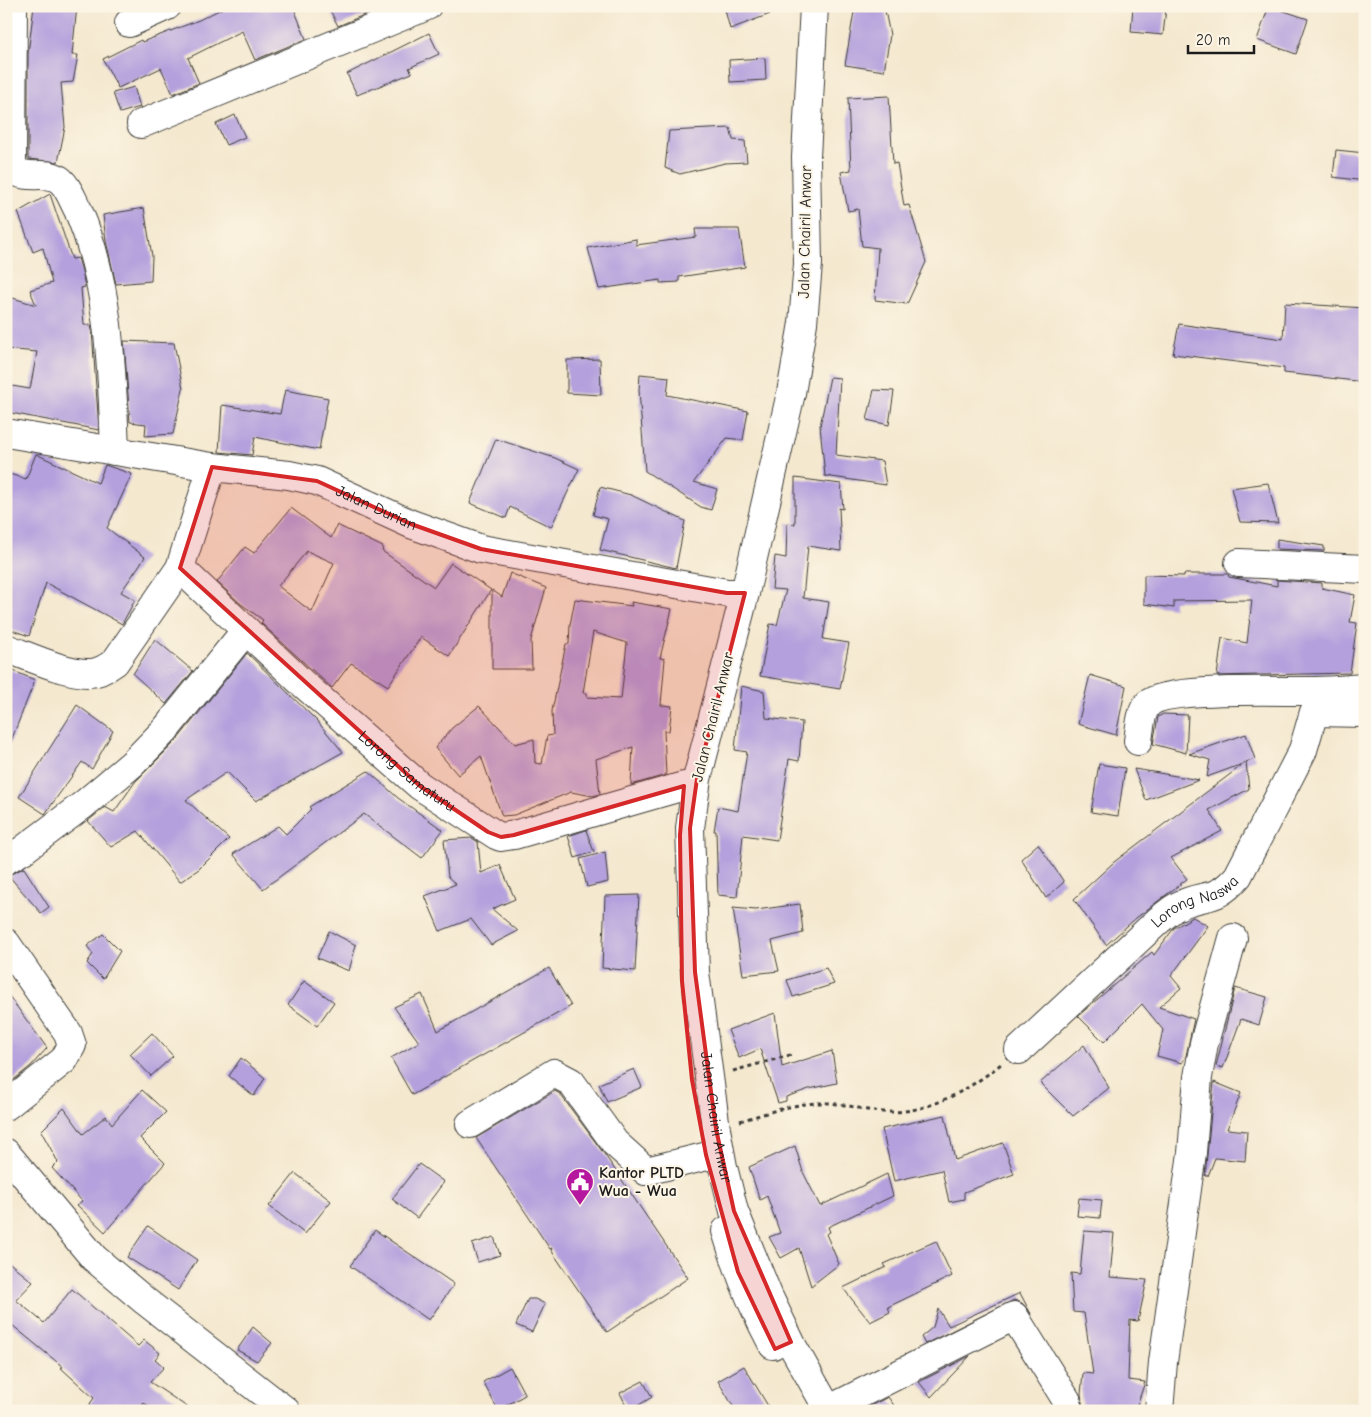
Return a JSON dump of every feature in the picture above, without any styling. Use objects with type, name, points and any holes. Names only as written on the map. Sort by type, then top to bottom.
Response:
[{"type":"street","points":[[13,6],[12,165],[14,170],[20,174],[52,176],[60,180],[74,202],[88,234],[108,331],[115,451]]},
{"type":"street","points":[[129,23],[167,6]]},
{"type":"street","points":[[141,124],[427,6]]},
{"type":"street","name":"Jalan Chairil Anwar","points":[[803,6],[797,270],[790,330],[697,780],[690,828],[695,972],[708,1074],[714,1145],[738,1272],[754,1310],[783,1346],[823,1410]]},
{"type":"street","name":"Jalan Chairil Anwar","points":[[714,1145],[692,1080],[682,981],[680,835],[684,786],[791,393],[803,323],[808,264],[806,157],[814,6]]},
{"type":"street","name":"Jalan Durian","points":[[6,433],[212,467],[289,475],[316,481],[411,524],[481,548],[736,593]]},
{"type":"street","points":[[6,648],[77,672],[90,674],[102,671],[115,662],[180,568],[212,467]]},
{"type":"street","points":[[1238,563],[1365,569]]},
{"type":"street","name":"Lorong Samaturu","points":[[180,568],[246,630],[420,786],[496,835],[501,837],[514,835],[684,786]]},
{"type":"street","points":[[6,860],[53,828],[134,764],[165,730],[246,630]]},
{"type":"street","points":[[1315,702],[1365,688]]},
{"type":"street","points":[[1138,740],[1144,709],[1155,700],[1219,690],[1315,702],[1365,713]]},
{"type":"street","name":"Lorong Naswa","points":[[1019,1050],[1159,920],[1178,906],[1215,896],[1228,888],[1238,876],[1304,750],[1315,702]]},
{"type":"street","points":[[1159,1411],[1163,1362],[1192,1153],[1198,1077],[1224,962],[1233,938]]},
{"type":"street","points":[[6,943],[68,1033],[72,1046],[64,1060],[6,1106]]},
{"type":"street","points":[[470,1124],[554,1073],[571,1082],[615,1143],[646,1172],[714,1145]]},
{"type":"street","points":[[6,1153],[94,1258],[145,1301],[286,1411]]},
{"type":"street","points":[[823,1410],[1014,1316],[1067,1401],[1067,1411]]},
{"type":"path","points":[[714,1145],[793,1105],[824,1102],[887,1112],[921,1107],[955,1096],[977,1084],[1019,1050]]},
{"type":"path","points":[[708,1074],[744,1069],[794,1054]]},
{"type":"highlighted area","points":[[212,467],[317,481],[411,524],[481,549],[727,593],[745,593],[697,779],[690,828],[692,898],[695,972],[716,1129],[734,1211],[791,1342],[775,1349],[738,1272],[706,1155],[692,1080],[682,981],[680,835],[684,786],[514,835],[501,837],[488,832],[420,786],[180,568]]},
{"type":"building","points":[[34,6],[77,6],[72,55],[78,55],[73,82],[61,83],[65,127],[58,162],[28,159],[28,54]]},
{"type":"building","points":[[227,6],[293,6],[306,39],[255,60],[242,31],[188,58],[199,83],[173,94],[161,68],[118,88],[103,59],[141,40],[142,42],[199,20]]},
{"type":"building","points":[[328,6],[385,6],[338,26]]},
{"type":"building","points":[[724,6],[785,6],[786,8],[730,29]]},
{"type":"building","points":[[855,6],[884,6],[890,35],[884,71],[845,65]]},
{"type":"building","points":[[1133,6],[1166,8],[1163,35],[1131,32]]},
{"type":"building","points":[[1269,6],[1308,19],[1296,54],[1257,40]]},
{"type":"building","points":[[429,33],[439,54],[409,68],[412,73],[357,95],[347,74]]},
{"type":"building","points":[[765,58],[766,80],[730,82],[729,60]]},
{"type":"building","points":[[134,87],[140,107],[120,113],[113,93]]},
{"type":"building","points":[[889,96],[893,164],[897,163],[904,206],[909,205],[926,262],[907,304],[875,300],[878,248],[862,246],[858,209],[848,211],[841,172],[851,170],[848,98]]},
{"type":"building","points":[[235,115],[245,137],[226,145],[216,124]]},
{"type":"building","points":[[730,128],[733,140],[745,141],[747,162],[725,163],[680,174],[665,168],[669,131]]},
{"type":"building","points":[[1336,150],[1365,153],[1365,181],[1333,177]]},
{"type":"building","points":[[50,194],[72,259],[78,258],[82,271],[85,287],[81,288],[84,325],[91,325],[92,330],[99,430],[6,412],[6,385],[30,389],[37,352],[6,349],[6,296],[36,305],[30,290],[52,283],[43,248],[33,252],[18,212]]},
{"type":"building","points":[[144,208],[152,256],[151,281],[116,284],[106,241],[103,215]]},
{"type":"building","points":[[695,229],[739,229],[745,267],[679,277],[679,282],[660,283],[660,280],[599,289],[588,248],[636,239],[636,245],[696,237]]},
{"type":"building","points":[[1285,303],[1365,308],[1365,382],[1284,373],[1284,368],[1173,354],[1179,324],[1283,339]]},
{"type":"building","points":[[124,341],[174,343],[183,389],[173,434],[145,436],[146,424],[130,422]]},
{"type":"building","points":[[600,359],[601,395],[567,393],[567,360]]},
{"type":"building","points":[[640,374],[669,377],[667,395],[748,411],[743,440],[727,438],[694,482],[717,489],[711,510],[701,507],[645,471],[639,390]]},
{"type":"building","points":[[830,377],[840,378],[836,455],[882,461],[886,485],[825,476],[820,426]]},
{"type":"building","points":[[285,390],[328,398],[319,450],[255,437],[252,455],[219,452],[222,405],[280,414]]},
{"type":"building","points":[[874,390],[894,391],[889,425],[867,420]]},
{"type":"building","points":[[496,439],[555,458],[579,469],[551,527],[510,507],[506,518],[470,503]]},
{"type":"building","points":[[36,454],[98,483],[105,465],[132,474],[107,528],[145,557],[121,592],[135,600],[122,624],[46,583],[29,636],[6,628],[6,473],[26,479]]},
{"type":"building","points":[[795,478],[841,484],[843,509],[839,508],[841,551],[808,546],[803,598],[829,602],[823,639],[849,643],[840,689],[760,676],[770,624],[777,625],[786,590],[772,589],[775,556],[786,558],[787,523],[795,524]]},
{"type":"building","points":[[1268,483],[1278,523],[1240,522],[1231,488]]},
{"type":"building","points":[[600,487],[631,495],[685,521],[676,568],[600,550],[608,519],[593,515]]},
{"type":"building","points":[[291,508],[331,538],[337,525],[383,547],[382,551],[434,587],[451,563],[491,590],[449,656],[421,637],[388,686],[351,663],[332,688],[261,623],[263,620],[241,604],[217,582],[245,547],[254,553]],"holes":[[[307,551],[334,563],[312,612],[278,586]]]},
{"type":"building","points":[[1277,539],[1324,546],[1324,551],[1277,549]]},
{"type":"building","points":[[510,573],[546,588],[531,640],[532,669],[492,669],[492,590],[502,597]]},
{"type":"building","points":[[1184,574],[1228,574],[1229,577],[1277,586],[1277,580],[1322,583],[1322,588],[1355,595],[1350,622],[1357,623],[1350,673],[1217,676],[1222,638],[1247,643],[1252,600],[1174,601],[1174,608],[1144,604],[1144,575],[1184,576]]},
{"type":"building","points":[[575,599],[632,606],[631,602],[672,609],[660,658],[665,659],[661,705],[672,706],[669,731],[664,731],[666,775],[631,785],[633,747],[596,759],[600,794],[593,796],[571,792],[514,815],[502,816],[481,756],[458,775],[435,748],[452,728],[479,706],[515,744],[534,739],[535,763],[542,764],[547,736],[553,735],[552,711],[566,644],[569,644],[570,625]],"holes":[[[593,632],[627,643],[621,699],[587,697],[587,693],[583,693]]]},
{"type":"building","points":[[155,639],[193,671],[166,704],[133,674]]},
{"type":"building","points":[[247,653],[317,721],[343,752],[256,801],[227,772],[186,800],[229,839],[199,869],[180,882],[138,831],[111,847],[88,821],[105,807],[114,812],[135,782],[177,740]]},
{"type":"building","points":[[11,670],[35,680],[7,751],[6,683]]},
{"type":"building","points":[[1090,675],[1126,686],[1116,735],[1078,724]]},
{"type":"building","points":[[741,686],[764,691],[766,718],[802,722],[799,761],[789,759],[777,840],[743,835],[737,897],[718,895],[716,831],[714,831],[718,807],[738,811],[747,752],[735,750]]},
{"type":"building","points":[[77,705],[113,731],[92,769],[82,762],[45,814],[19,797]]},
{"type":"building","points":[[1163,714],[1188,715],[1186,753],[1153,744],[1158,717]]},
{"type":"building","points":[[1246,734],[1255,759],[1246,762],[1249,789],[1209,810],[1222,831],[1171,858],[1187,879],[1136,918],[1106,945],[1074,899],[1114,862],[1245,763],[1207,777],[1210,760],[1189,754]]},
{"type":"building","points":[[1099,764],[1125,768],[1118,816],[1091,812]]},
{"type":"building","points":[[1134,769],[1159,773],[1199,780],[1146,800]]},
{"type":"building","points":[[368,771],[398,798],[443,830],[422,858],[364,814],[263,889],[233,854],[278,826],[286,834],[311,809],[309,807]]},
{"type":"building","points":[[586,830],[594,852],[575,858],[568,836]]},
{"type":"building","points":[[472,838],[478,842],[481,873],[500,865],[515,899],[492,909],[518,931],[491,945],[471,919],[440,931],[425,896],[456,884],[448,877],[444,840]]},
{"type":"building","points":[[1038,844],[1064,882],[1046,898],[1021,859]]},
{"type":"building","points":[[605,852],[608,882],[587,887],[580,859]]},
{"type":"building","points":[[24,868],[49,907],[41,913],[8,875]]},
{"type":"building","points":[[639,895],[635,971],[602,968],[605,896]]},
{"type":"building","points":[[800,904],[803,933],[772,941],[779,971],[743,975],[733,908],[756,910]]},
{"type":"building","points":[[1193,917],[1208,926],[1171,976],[1181,988],[1159,1007],[1194,1019],[1186,1056],[1182,1063],[1157,1056],[1163,1030],[1142,1004],[1104,1042],[1078,1016],[1152,952],[1154,955],[1174,928]]},
{"type":"building","points":[[329,931],[356,945],[349,971],[317,958]]},
{"type":"building","points":[[103,934],[120,951],[103,979],[87,963],[93,954],[87,946]]},
{"type":"building","points":[[549,968],[571,1006],[412,1095],[391,1058],[419,1042],[394,1007],[422,994],[438,1031]]},
{"type":"building","points":[[826,968],[834,984],[793,997],[787,980]]},
{"type":"building","points":[[304,981],[334,1002],[317,1026],[288,1005]]},
{"type":"building","points":[[1235,988],[1267,997],[1259,1025],[1241,1019],[1223,1068],[1216,1066]]},
{"type":"building","points":[[6,992],[47,1048],[31,1066],[6,1086]]},
{"type":"building","points":[[775,1013],[782,1067],[832,1051],[837,1083],[809,1089],[786,1097],[786,1101],[778,1103],[760,1049],[739,1058],[728,1030]]},
{"type":"building","points":[[152,1033],[173,1056],[151,1076],[130,1054]]},
{"type":"building","points":[[1084,1045],[1109,1088],[1073,1116],[1040,1083]]},
{"type":"building","points":[[241,1058],[265,1078],[254,1096],[229,1076]]},
{"type":"building","points":[[634,1069],[642,1087],[607,1102],[599,1084]]},
{"type":"building","points":[[1214,1082],[1241,1093],[1227,1129],[1247,1131],[1245,1161],[1215,1158],[1208,1176],[1205,1176]]},
{"type":"building","points":[[142,1090],[166,1112],[140,1138],[165,1163],[105,1232],[77,1205],[82,1201],[52,1168],[58,1162],[41,1131],[64,1108],[83,1134],[106,1116],[112,1124]]},
{"type":"building","name":"Kantor PLTD Wua - Wua","points":[[555,1091],[560,1094],[605,1155],[688,1278],[607,1332],[476,1138]]},
{"type":"building","points":[[945,1115],[955,1160],[1003,1143],[1014,1174],[964,1192],[964,1199],[949,1202],[942,1170],[894,1181],[882,1129]]},
{"type":"building","points":[[795,1146],[803,1172],[820,1206],[887,1174],[893,1196],[828,1227],[830,1232],[826,1234],[839,1264],[811,1286],[799,1248],[781,1258],[769,1237],[780,1233],[767,1196],[760,1200],[749,1167]]},
{"type":"building","points":[[419,1164],[444,1182],[417,1218],[392,1199]]},
{"type":"building","points":[[295,1173],[331,1201],[305,1234],[269,1206]]},
{"type":"building","points":[[1079,1198],[1102,1200],[1100,1218],[1077,1216]]},
{"type":"building","points":[[148,1226],[197,1260],[178,1290],[127,1257]]},
{"type":"building","points":[[375,1230],[454,1284],[429,1320],[350,1266]]},
{"type":"building","points":[[1084,1231],[1114,1233],[1110,1277],[1147,1280],[1138,1321],[1130,1320],[1128,1380],[1145,1382],[1135,1411],[1083,1411],[1081,1394],[1083,1373],[1093,1374],[1084,1313],[1073,1312],[1071,1273],[1080,1274]]},
{"type":"building","points":[[494,1237],[500,1255],[478,1262],[472,1244]]},
{"type":"building","points":[[936,1241],[952,1276],[888,1307],[890,1312],[870,1322],[843,1288],[886,1267],[884,1264]]},
{"type":"building","points":[[6,1260],[33,1282],[16,1300],[44,1323],[72,1289],[138,1346],[144,1340],[160,1353],[155,1359],[164,1367],[150,1382],[193,1411],[156,1411],[144,1403],[138,1411],[85,1411],[94,1398],[61,1368],[63,1367],[6,1320]]},
{"type":"building","points":[[1020,1293],[1031,1314],[1022,1303],[1014,1300],[925,1344],[921,1337],[933,1327],[938,1309],[949,1326]]},
{"type":"building","points":[[528,1299],[535,1299],[545,1304],[532,1332],[516,1325]]},
{"type":"building","points":[[253,1327],[272,1343],[257,1361],[237,1350]]},
{"type":"building","points":[[970,1356],[931,1397],[919,1382]]},
{"type":"building","points":[[744,1366],[771,1411],[736,1411],[718,1381]]},
{"type":"building","points":[[510,1367],[525,1395],[498,1410],[483,1382]]},
{"type":"building","points":[[643,1381],[652,1397],[629,1411],[620,1393]]},
{"type":"building","points":[[888,1397],[898,1411],[867,1411],[866,1408]]},
{"type":"place","name":"Kantor PLTD Wua - Wua","points":[[580,1206]]}]
